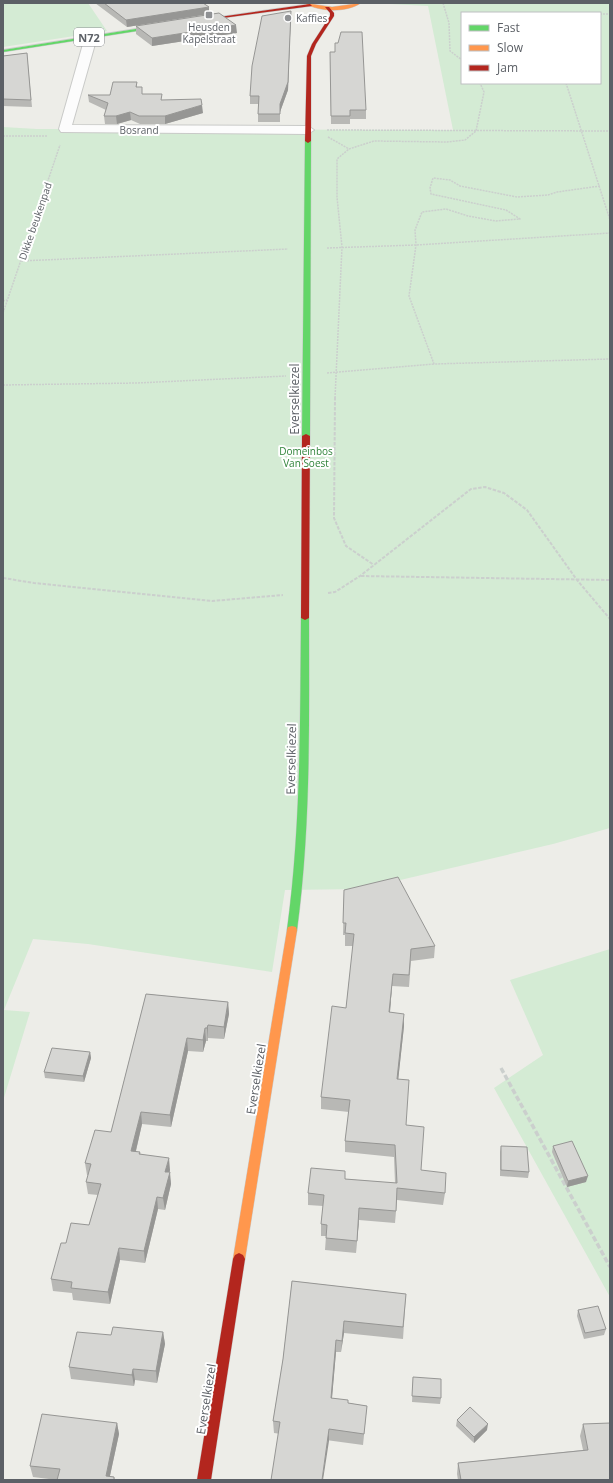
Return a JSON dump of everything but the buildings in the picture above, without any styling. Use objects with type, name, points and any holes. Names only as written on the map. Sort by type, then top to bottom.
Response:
[{"type":"street","name":"N72","points":[[237,14],[290,3]]},
{"type":"street","points":[[308,4],[327,8],[347,7],[359,3]]},
{"type":"street","name":"N72","points":[[3,51],[308,4]]},
{"type":"street","name":"Everselkiezel","points":[[320,33],[341,18],[347,7]]},
{"type":"street","name":"Everselkiezel","points":[[204,1480],[296,904],[304,791],[304,596],[309,56],[320,33],[332,16],[332,13],[327,8]]},
{"type":"street","points":[[64,133],[89,44],[88,37]]},
{"type":"street","name":"Bosrand","points":[[64,133],[308,130]]},
{"type":"path","points":[[443,3],[449,23],[450,51],[461,59]]},
{"type":"path","points":[[374,566],[346,546],[334,518],[335,373],[342,247],[337,158],[349,148],[374,141],[447,142],[465,140],[476,131],[484,92],[480,84]]},
{"type":"path","points":[[566,84],[580,131],[600,186],[610,220]]},
{"type":"path","points":[[308,130],[610,131]]},
{"type":"path","points":[[3,136],[64,133]]},
{"type":"path","name":"Dikke beukenpad","points":[[3,313],[64,133]]},
{"type":"path","points":[[434,364],[409,296],[416,245],[415,230],[422,212],[446,209],[468,216],[496,221],[520,219],[506,210],[431,194],[430,188],[433,178],[450,180],[460,186],[478,190],[517,196],[548,195],[557,192],[600,186]]},
{"type":"path","points":[[21,262],[308,248],[416,245],[610,233]]},
{"type":"path","points":[[3,301],[7,300]]},
{"type":"path","points":[[3,385],[137,383],[306,375],[434,364],[610,359]]},
{"type":"path","points":[[3,578],[34,583],[212,601],[277,595],[304,596],[334,592],[374,566],[471,489],[485,487],[504,493],[527,510],[576,580],[610,619]]},
{"type":"path","points":[[360,576],[610,580]]},
{"type":"path","points":[[501,1068],[610,1267]]},
{"type":"green space","points":[[3,3],[88,3],[107,31],[3,47]]},
{"type":"green space","name":"Domeinbos Van Soest","points":[[371,3],[610,3],[610,828],[553,844],[362,889],[285,890],[272,972],[88,944],[33,939],[4,1010],[30,1012],[3,1101],[3,127],[37,129],[453,130],[428,6]]},
{"type":"green space","points":[[610,949],[610,1297],[494,1088],[543,1055],[510,980]]},
{"type":"traffic: fast","points":[[3,51],[186,22]]},
{"type":"traffic: fast","points":[[306,436],[308,141]]},
{"type":"traffic: fast","points":[[292,930],[301,853],[303,814],[305,736],[305,618]]},
{"type":"traffic: slow","points":[[306,3],[332,9],[353,6],[359,3]]},
{"type":"traffic: slow","points":[[239,1259],[292,930]]},
{"type":"traffic: jam","points":[[186,22],[310,5]]},
{"type":"traffic: jam","points":[[308,141],[309,56],[314,44],[332,16],[332,13],[327,8]]},
{"type":"traffic: jam","points":[[305,618],[306,436]]},
{"type":"traffic: jam","points":[[204,1480],[239,1259]]},
{"type":"place","name":"Heusden Kapelstraat","points":[[209,15]]},
{"type":"place","name":"Kaffies","points":[[288,18]]}]
